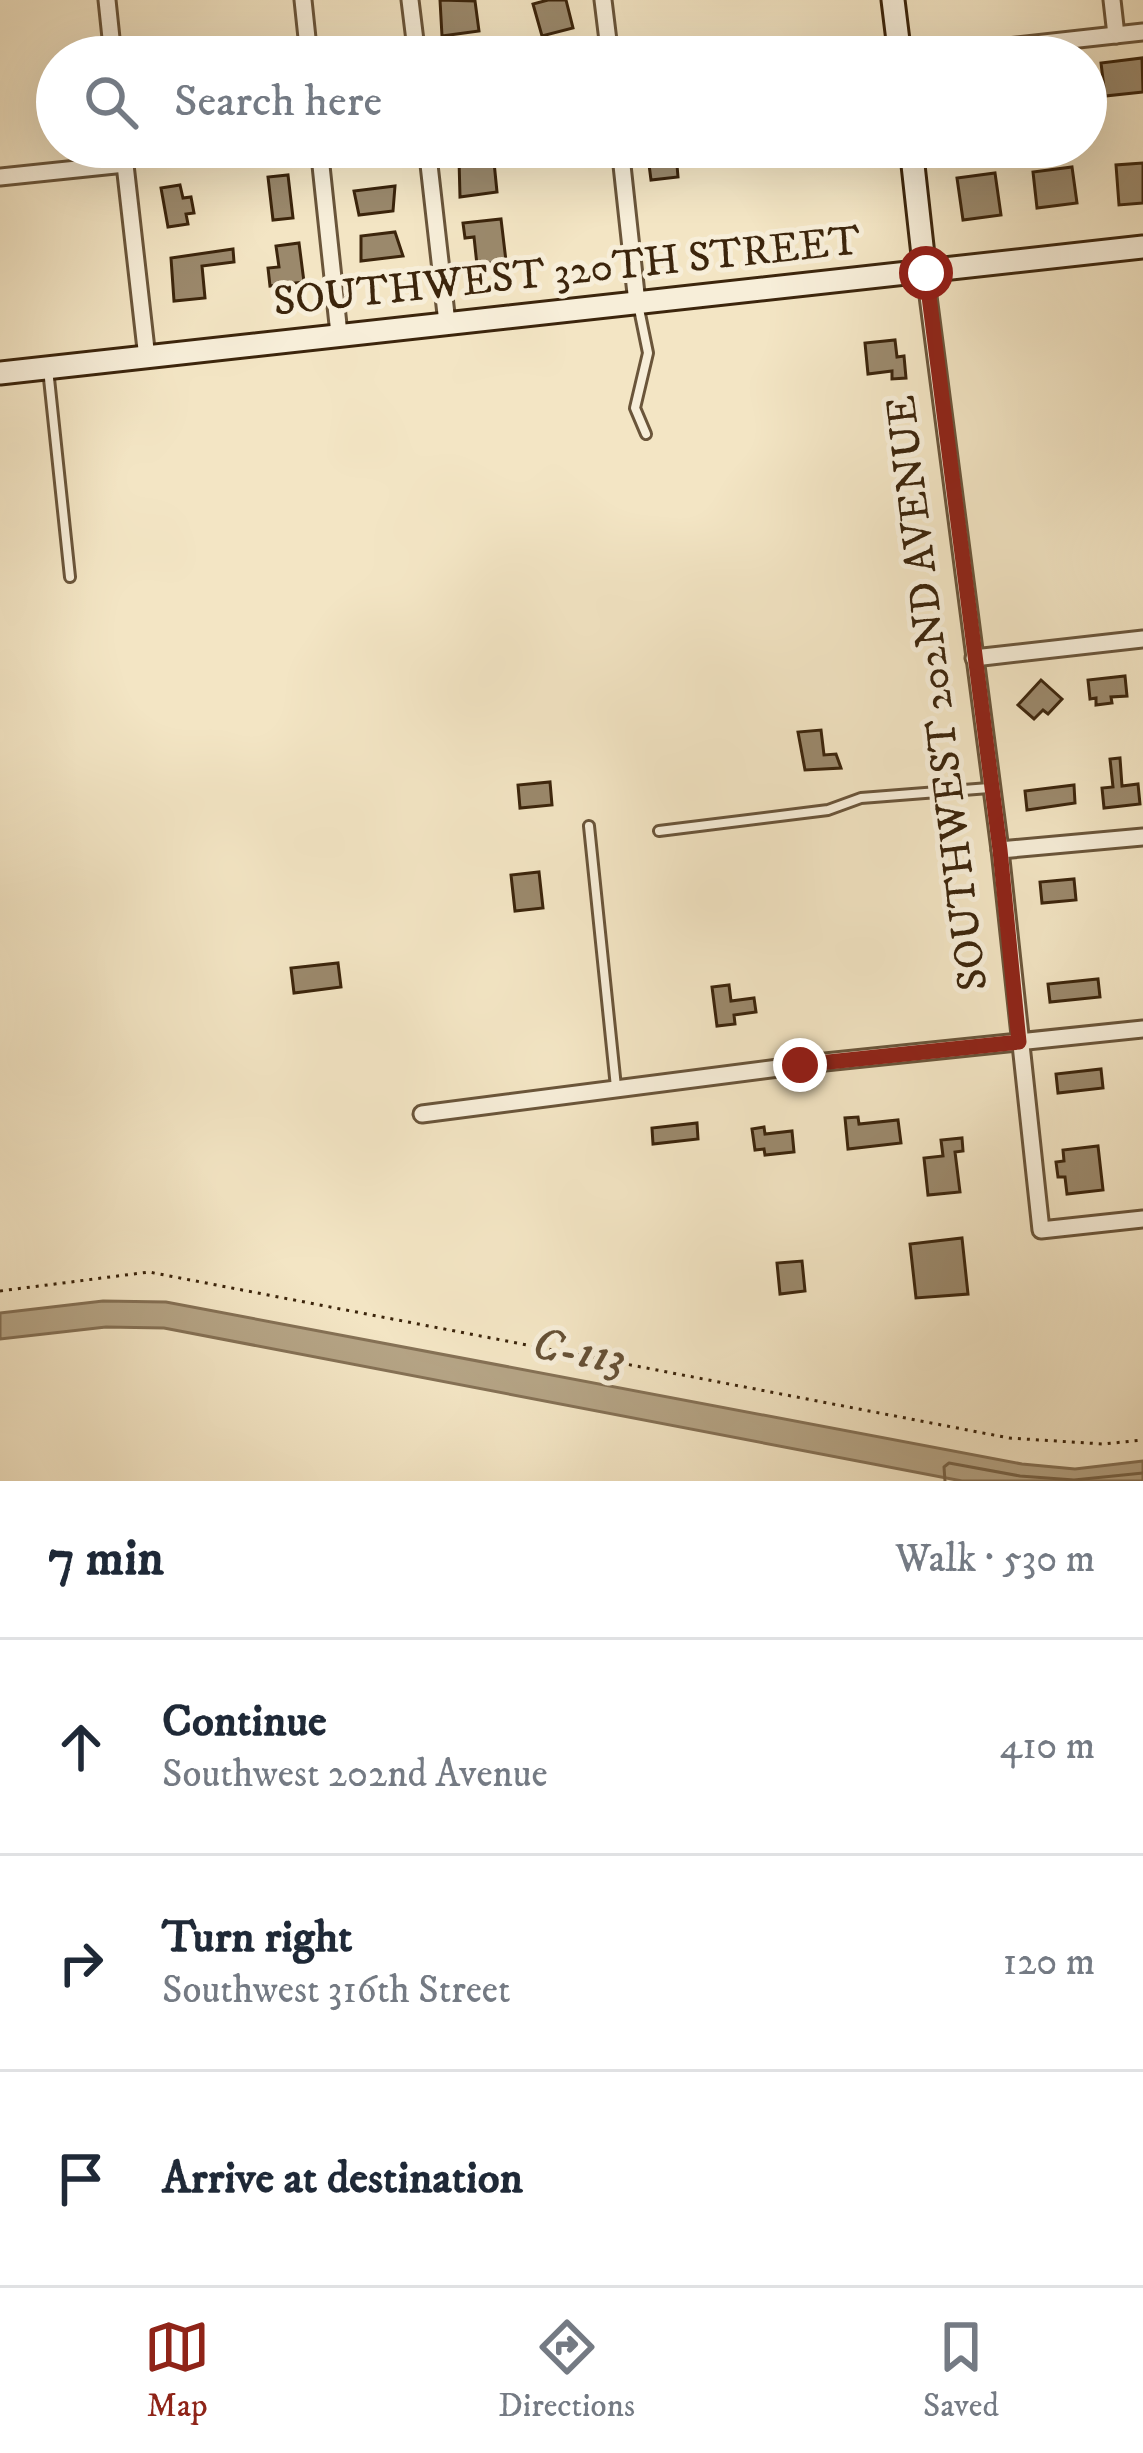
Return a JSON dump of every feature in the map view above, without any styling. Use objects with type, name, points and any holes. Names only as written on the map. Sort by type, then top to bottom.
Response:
[{"type":"street","points":[[107,0],[111,36]]},
{"type":"street","points":[[303,0],[307,36]]},
{"type":"street","points":[[410,0],[414,36]]},
{"type":"street","points":[[603,0],[607,36]]},
{"type":"street","points":[[893,0],[897,36]]},
{"type":"street","points":[[1112,0],[1116,35]]},
{"type":"street","points":[[1107,36],[1143,32]]},
{"type":"street","points":[[0,177],[51,168]]},
{"type":"street","points":[[125,168],[146,358]]},
{"type":"street","points":[[321,168],[339,334]]},
{"type":"street","points":[[429,168],[447,323]]},
{"type":"street","points":[[622,168],[637,303]]},
{"type":"street","name":"SOUTHWEST 202ND AVENUE","points":[[913,168],[1000,850],[1041,1230],[1143,1219]]},
{"type":"street","name":"SOUTHWEST 320TH STREET","points":[[0,373],[1143,248]]},
{"type":"street","points":[[974,658],[1143,639]]},
{"type":"street","points":[[1000,850],[1143,837]]},
{"type":"street","points":[[422,1114],[616,1087],[1143,1029]]},
{"type":"lane","points":[[637,303],[648,353],[635,407],[646,434]]},
{"type":"lane","points":[[48,368],[70,577]]},
{"type":"lane","points":[[659,831],[828,810],[862,798],[992,788]]},
{"type":"lane","points":[[589,826],[616,1087]]},
{"type":"path","points":[[0,1291],[149,1272],[1009,1438],[1103,1444],[1143,1440]]},
{"type":"water","name":"C-113","points":[[103,1301],[166,1302],[1022,1464],[1075,1469],[1143,1461],[1143,1481],[962,1481],[164,1328],[106,1327],[0,1339],[0,1313]]},
{"type":"building","points":[[440,0],[475,1],[479,31],[442,36]]},
{"type":"building","points":[[566,0],[573,28],[542,36],[533,4]]},
{"type":"building","points":[[1142,58],[1143,92],[1107,96],[1107,62]]},
{"type":"building","points":[[1143,163],[1143,203],[1119,205],[1116,165]]},
{"type":"building","points":[[459,168],[495,168],[497,192],[460,197]]},
{"type":"building","points":[[649,168],[677,168],[678,177],[651,180]]},
{"type":"building","points":[[1072,168],[1077,203],[1037,208],[1033,172]]},
{"type":"building","points":[[995,173],[1001,215],[963,220],[957,178]]},
{"type":"building","points":[[288,175],[293,218],[273,220],[268,177]]},
{"type":"building","points":[[180,185],[183,198],[191,197],[194,213],[186,214],[188,224],[168,227],[161,188]]},
{"type":"building","points":[[395,186],[393,211],[359,215],[354,191]]},
{"type":"building","points":[[501,219],[506,261],[477,265],[474,237],[465,238],[463,223]]},
{"type":"building","points":[[395,232],[403,256],[361,261],[361,236]]},
{"type":"building","points":[[299,243],[304,282],[270,286],[268,268],[279,267],[276,246]]},
{"type":"building","points":[[233,249],[234,262],[202,266],[205,298],[174,301],[171,258]]},
{"type":"building","points":[[895,340],[897,357],[904,356],[906,378],[892,379],[892,371],[868,374],[865,343]]},
{"type":"building","points":[[1125,676],[1127,696],[1096,705],[1096,698],[1090,699],[1088,680]]},
{"type":"building","points":[[1041,680],[1062,699],[1048,714],[1043,710],[1034,719],[1018,705]]},
{"type":"building","points":[[821,730],[824,755],[836,754],[841,768],[805,770],[798,732]]},
{"type":"building","points":[[1120,758],[1122,786],[1138,784],[1140,804],[1104,808],[1102,788],[1113,787],[1110,759]]},
{"type":"building","points":[[550,782],[552,805],[520,808],[518,785]]},
{"type":"building","points":[[1074,785],[1075,803],[1027,810],[1025,791]]},
{"type":"building","points":[[539,872],[543,908],[515,911],[511,875]]},
{"type":"building","points":[[1074,879],[1076,900],[1042,903],[1040,882]]},
{"type":"building","points":[[338,963],[341,987],[294,993],[291,968]]},
{"type":"building","points":[[1098,979],[1100,997],[1050,1002],[1048,984]]},
{"type":"building","points":[[729,985],[731,1001],[754,998],[756,1012],[734,1015],[735,1024],[717,1026],[712,987]]},
{"type":"building","points":[[1101,1069],[1103,1088],[1058,1093],[1056,1074]]},
{"type":"building","points":[[858,1117],[859,1124],[898,1120],[901,1143],[848,1149],[845,1118]]},
{"type":"building","points":[[697,1123],[698,1139],[653,1144],[652,1128]]},
{"type":"building","points":[[764,1127],[765,1134],[792,1131],[794,1152],[765,1155],[764,1149],[755,1150],[752,1129]]},
{"type":"building","points":[[962,1138],[963,1151],[955,1152],[960,1192],[928,1195],[924,1158],[943,1156],[941,1140]]},
{"type":"building","points":[[1098,1146],[1103,1190],[1067,1194],[1065,1177],[1058,1177],[1056,1162],[1064,1161],[1063,1150]]},
{"type":"building","points":[[962,1238],[968,1294],[916,1298],[910,1244]]},
{"type":"building","points":[[802,1261],[805,1291],[780,1294],[777,1263]]},
{"type":"route","points":[[800,1065],[1019,1042],[1000,850],[926,273]]}]
